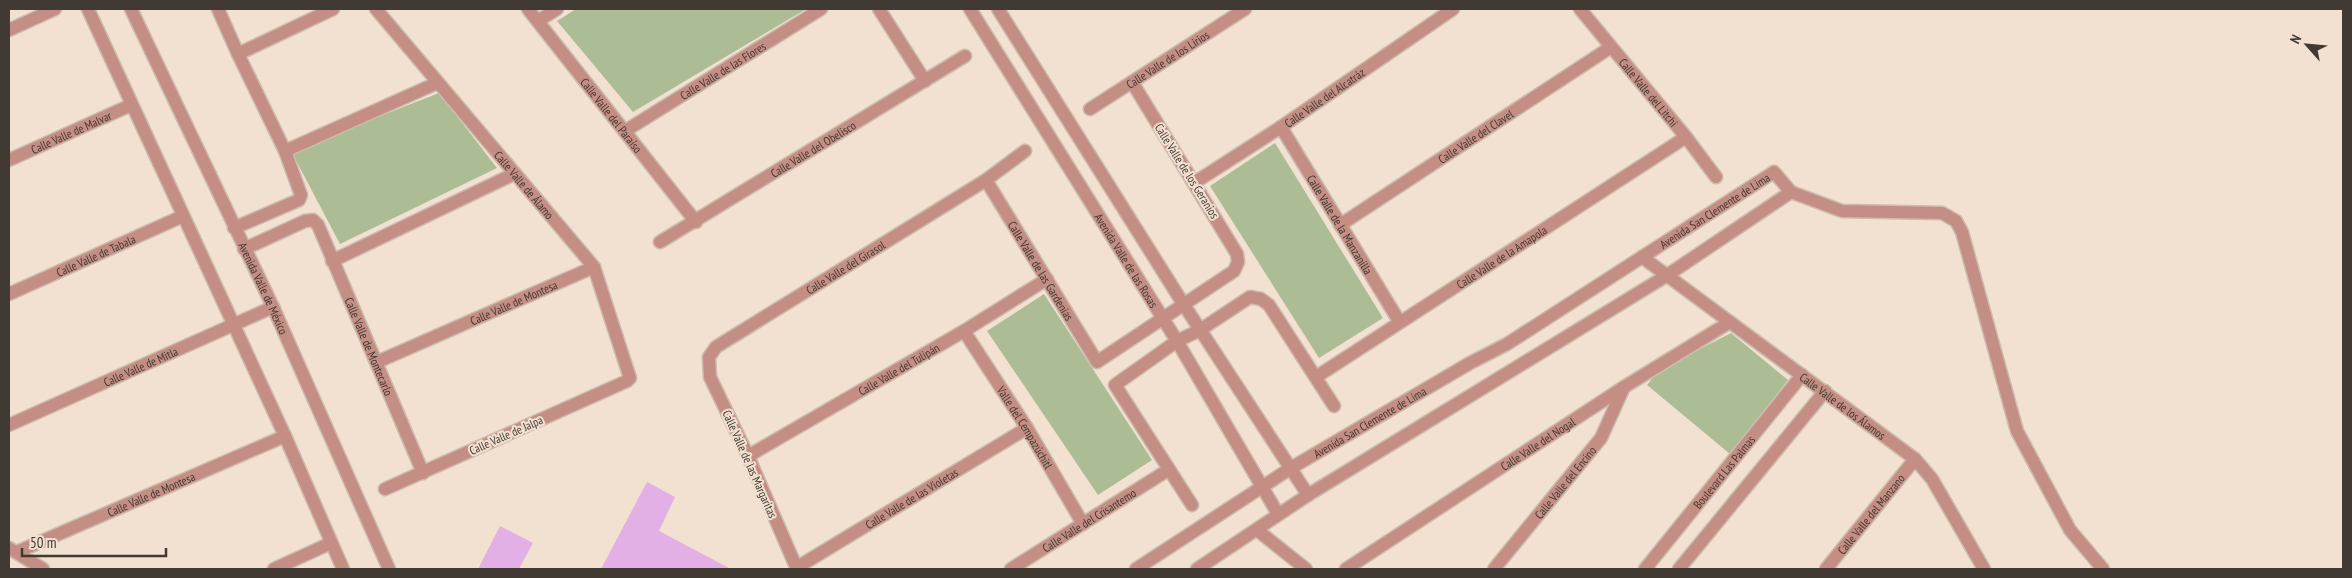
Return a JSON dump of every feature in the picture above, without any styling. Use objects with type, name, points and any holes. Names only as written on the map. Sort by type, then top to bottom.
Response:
[{"type":"street","points":[[9,30],[55,9]]},
{"type":"street","points":[[88,9],[285,436],[343,569]]},
{"type":"street","name":"Avenida Valle de México","points":[[131,9],[273,307],[389,569]]},
{"type":"street","points":[[218,9],[285,151],[300,195],[299,200],[234,228]]},
{"type":"street","points":[[238,54],[333,9]]},
{"type":"street","name":"Calle Valle de Álamo","points":[[376,9],[594,267],[630,373],[628,381]]},
{"type":"street","name":"Calle Valle del Paraíso","points":[[528,9],[696,222]]},
{"type":"street","points":[[538,21],[557,9]]},
{"type":"street","name":"Calle Valle de las Flores","points":[[625,131],[821,9]]},
{"type":"street","points":[[879,9],[925,80]]},
{"type":"street","name":"Avenida Valle de las Rosas","points":[[970,9],[1163,318],[1278,514]]},
{"type":"street","name":"Avenida Valle de las Rosas","points":[[998,9],[1184,305],[1308,495]]},
{"type":"street","name":"Calle Valle de los Lirios","points":[[1090,109],[1245,9]]},
{"type":"street","name":"Calle Valle del Alcatráz","points":[[1194,182],[1282,127],[1453,9]]},
{"type":"street","name":"Calle Valle del Litchi","points":[[1580,9],[1686,137],[1716,177]]},
{"type":"street","name":"Calle Valle del Clavel","points":[[1340,225],[1611,47]]},
{"type":"street","name":"Calle Valle del Obelisco","points":[[660,242],[696,222],[965,56]]},
{"type":"street","name":"Calle Valle de los Geranios","points":[[1132,82],[1237,254],[1238,262],[1234,271],[1184,305]]},
{"type":"street","points":[[285,151],[437,83]]},
{"type":"street","name":"Calle Valle de Malvar","points":[[9,160],[131,104]]},
{"type":"street","name":"Calle Valle de la Manzanilla","points":[[1282,127],[1399,322]]},
{"type":"street","name":"Calle Valle de la Amapola","points":[[1316,377],[1686,137]]},
{"type":"street","name":"Calle Valle del Girasol","points":[[708,357],[716,347],[986,180],[1025,151]]},
{"type":"street","name":"Avenida San Clemente de Lima","points":[[1136,569],[1291,468],[1470,363],[1507,344],[1774,172],[1791,192]]},
{"type":"street","points":[[332,260],[514,174]]},
{"type":"street","name":"Calle Valle de las Gardenias","points":[[986,180],[1097,362],[1163,318]]},
{"type":"street","points":[[1196,569],[1308,495],[1666,276],[1791,192],[1842,211],[1942,213],[1956,220],[1962,232],[2017,431],[2070,530],[2102,569]]},
{"type":"street","name":"Calle Valle de Tabala","points":[[9,294],[183,216]]},
{"type":"street","name":"Calle Valle de Montecarlo","points":[[244,249],[305,220],[314,220],[318,225],[423,472]]},
{"type":"street","name":"Calle Valle de los Álamos","points":[[1642,257],[1915,459],[1932,480],[1984,569]]},
{"type":"street","name":"Calle Valle de Montesa","points":[[377,362],[594,267]]},
{"type":"street","name":"Calle Valle del Tulipán","points":[[748,456],[964,331],[1047,279]]},
{"type":"street","points":[[1192,504],[1168,470],[1115,385],[1177,341],[1200,330],[1250,297],[1261,299],[1269,305],[1334,406]]},
{"type":"street","points":[[1163,318],[1184,305]]},
{"type":"street","name":"Calle Valle de Mitla","points":[[9,426],[273,307]]},
{"type":"street","name":"Calle Valle del Nogal","points":[[1346,569],[1624,387],[1730,322]]},
{"type":"street","name":"Valle del Cempazúchitl","points":[[964,331],[1027,428],[1083,524]]},
{"type":"street","name":"Calle Valle de las Margaritas","points":[[708,357],[710,377],[748,456],[796,569]]},
{"type":"street","name":"Boulevard Las Palmas","points":[[1645,569],[1802,375]]},
{"type":"street","name":"Calle Valle de Jalpa","points":[[385,489],[628,381]]},
{"type":"street","name":"Calle Valle del Encino","points":[[1494,569],[1601,438],[1624,387]]},
{"type":"street","points":[[1679,569],[1825,391]]},
{"type":"street","name":"Calle Valle de las Violetas","points":[[796,569],[1027,428]]},
{"type":"street","name":"Calle Valle de Montesa","points":[[13,550],[285,436]]},
{"type":"street","name":"Calle Valle del Manzano","points":[[1826,569],[1915,459]]},
{"type":"street","name":"Calle Valle del Crisantemo","points":[[1011,569],[1168,470]]},
{"type":"street","points":[[1256,530],[1306,569]]},
{"type":"street","points":[[274,569],[331,543]]},
{"type":"street","points":[[13,550],[43,569]]},
{"type":"green space","points":[[576,9],[806,9],[633,112],[557,21]]},
{"type":"green space","points":[[439,93],[497,168],[340,244],[291,151]]},
{"type":"green space","points":[[1275,143],[1383,318],[1319,358],[1210,186]]},
{"type":"green space","points":[[1044,294],[1152,460],[1098,495],[987,331]]},
{"type":"green space","points":[[1731,333],[1788,380],[1730,454],[1647,385],[1659,370]]},
{"type":"building","points":[[647,482],[675,497],[659,531],[731,569],[601,569]]},
{"type":"building","points":[[500,526],[533,543],[519,569],[478,569]]}]
